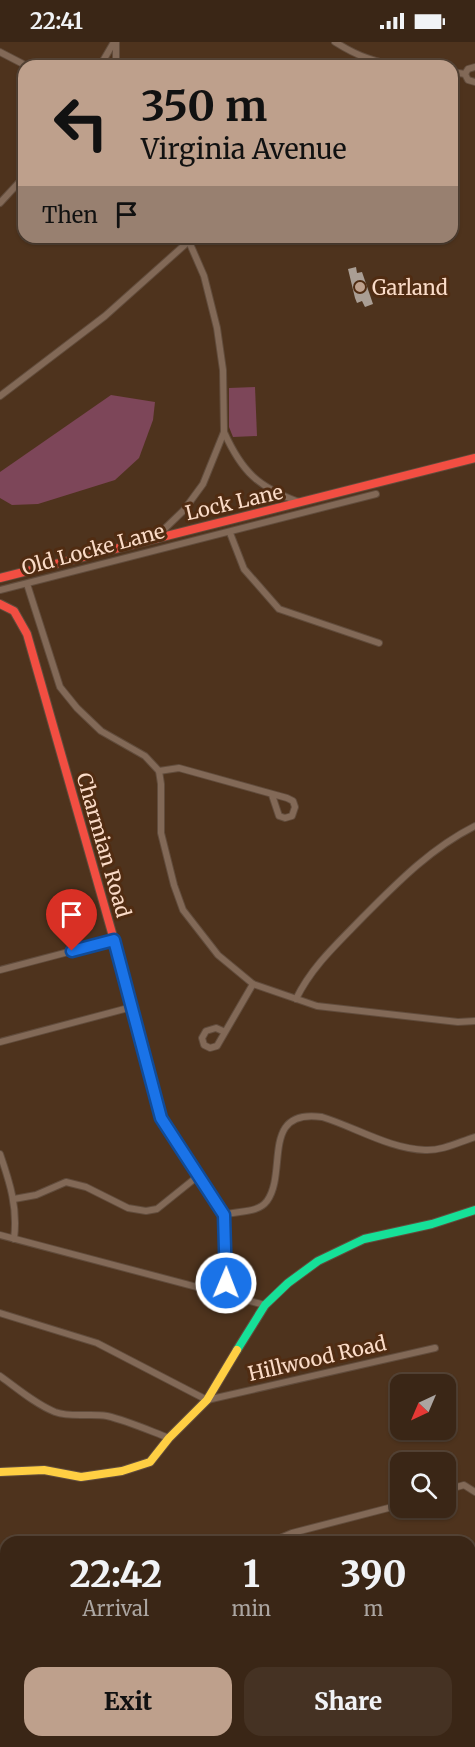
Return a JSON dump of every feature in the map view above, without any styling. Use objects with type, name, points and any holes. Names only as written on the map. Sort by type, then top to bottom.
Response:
[{"type":"street","points":[[104,60],[115,42]]},
{"type":"street","points":[[115,42],[116,60]]},
{"type":"street","points":[[336,42],[351,52],[371,60]]},
{"type":"street","points":[[0,52],[18,61]]},
{"type":"street","points":[[465,74],[468,69],[475,67]]},
{"type":"street","points":[[458,73],[465,74]]},
{"type":"street","points":[[465,74],[468,80],[475,82]]},
{"type":"street","points":[[0,203],[18,184]]},
{"type":"street","points":[[0,396],[105,316],[184,243]]},
{"type":"street","points":[[190,243],[207,285],[217,328],[223,370],[224,432],[232,451],[248,473],[274,493],[302,503]]},
{"type":"street","points":[[156,537],[184,510],[203,484],[224,432]]},
{"type":"street","name":"Lock Lane","points":[[0,578],[475,458]]},
{"type":"street","name":"Old Locke Lane","points":[[0,590],[376,494]]},
{"type":"street","points":[[230,533],[244,570],[279,609],[379,643]]},
{"type":"street","points":[[129,545],[132,555]]},
{"type":"street","points":[[27,584],[60,687],[101,732],[134,748],[159,771],[160,833],[183,910],[218,955],[253,984],[317,1006],[475,1022]]},
{"type":"street","name":"Charmian Road","points":[[0,604],[14,611],[27,634],[114,940],[161,1118],[224,1215],[227,1252],[225,1293]]},
{"type":"street","points":[[159,771],[179,768],[272,795]]},
{"type":"street","points":[[296,999],[305,980],[321,960],[407,873],[475,826]]},
{"type":"street","points":[[0,970],[114,940]]},
{"type":"street","points":[[225,1032],[253,984]]},
{"type":"street","points":[[0,1042],[132,1007]]},
{"type":"street","points":[[224,1215],[258,1208],[267,1200],[272,1187],[280,1139],[288,1126],[309,1115],[322,1117],[400,1145],[424,1150],[445,1147],[475,1137]]},
{"type":"street","points":[[0,1154],[14,1199],[16,1218],[14,1239]]},
{"type":"street","points":[[14,1199],[36,1195],[66,1182],[86,1187],[128,1208],[146,1211],[157,1209],[198,1176]]},
{"type":"street","points":[[0,1472],[44,1470],[81,1478],[122,1471],[150,1462],[169,1438],[207,1400],[265,1305],[297,1276],[346,1246],[383,1233],[432,1224],[475,1210]]},
{"type":"street","points":[[0,1235],[265,1305]]},
{"type":"street","points":[[0,1313],[97,1343],[207,1400]]},
{"type":"street","name":"Hillwood Road","points":[[207,1400],[435,1348]]},
{"type":"street","points":[[0,1376],[57,1413],[72,1416],[106,1416],[169,1438]]},
{"type":"street","points":[[456,1487],[464,1485],[475,1492]]},
{"type":"street","points":[[285,1536],[390,1508]]},
{"type":"shaded area","points":[[255,387],[257,436],[233,437],[229,427],[229,388]]},
{"type":"shaded area","points":[[111,395],[155,402],[153,420],[139,458],[115,480],[38,504],[12,505],[0,498],[0,472]]},
{"type":"building","name":"Garland","points":[[356,267],[357,273],[362,272],[373,304],[365,307],[362,301],[357,303],[348,269]]},
{"type":"traffic: fast","points":[[120,961],[161,1118],[224,1215],[227,1252],[225,1294]]},
{"type":"traffic: fast","points":[[237,1350],[265,1305],[288,1283],[318,1261],[364,1239],[432,1224],[475,1210]]},
{"type":"traffic: slow","points":[[0,1472],[44,1470],[81,1477],[122,1471],[150,1462],[169,1438],[207,1400],[237,1350]]},
{"type":"traffic: jam","points":[[0,578],[475,458]]},
{"type":"traffic: jam","points":[[0,604],[14,611],[27,634],[120,961]]},
{"type":"place","name":"Garland","points":[[360,287]]},
{"type":"route","points":[[72,951],[114,940],[161,1118],[224,1215],[227,1252],[226,1283]]}]
